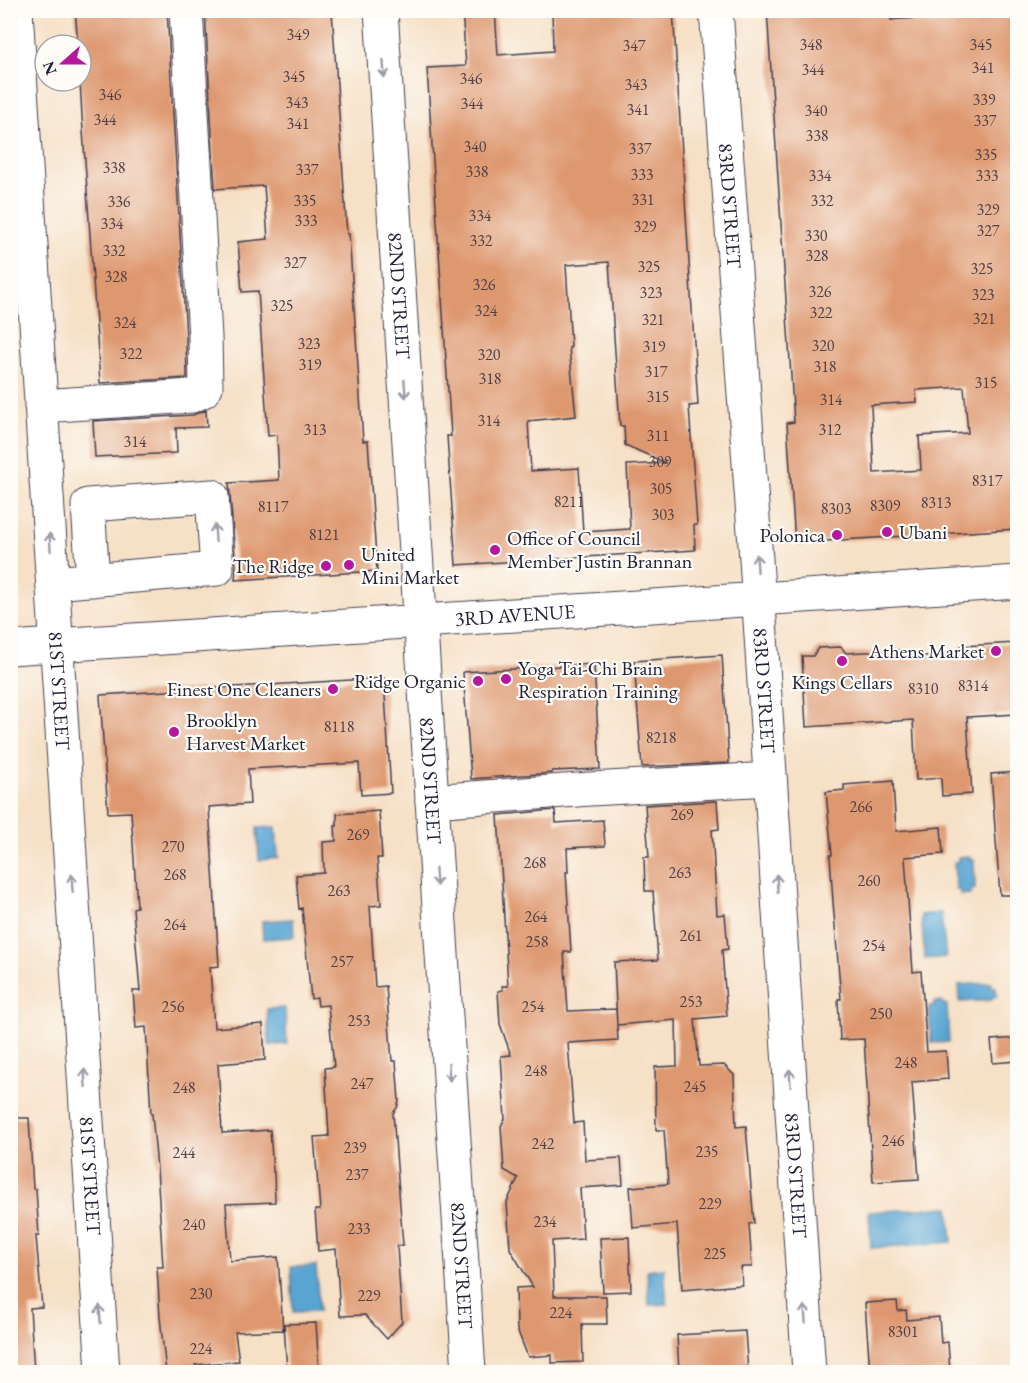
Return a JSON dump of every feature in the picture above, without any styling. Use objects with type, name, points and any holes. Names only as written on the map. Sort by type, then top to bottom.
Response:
[{"type":"street","name":"81ST STREET","points":[[16,10],[22,276],[41,406],[104,1372]]},
{"type":"street","points":[[41,406],[192,396],[206,387],[204,314],[186,10]]},
{"type":"street","name":"82ND STREET","points":[[381,10],[469,1372]]},
{"type":"street","name":"83RD STREET","points":[[716,10],[759,599],[809,1372]]},
{"type":"street","points":[[53,583],[93,580],[217,570],[212,496],[88,505],[93,580]]},
{"type":"street","name":"3RD AVENUE","points":[[10,648],[1017,582]]},
{"type":"street","points":[[432,801],[770,779]]},
{"type":"water","points":[[276,827],[278,858],[259,860],[257,828]]},
{"type":"water","points":[[970,856],[970,860],[974,860],[975,889],[971,890],[971,894],[960,895],[960,890],[956,890],[954,862],[958,862],[958,857]]},
{"type":"water","points":[[941,913],[946,957],[925,959],[921,915]]},
{"type":"water","points":[[293,919],[294,937],[263,939],[262,921]]},
{"type":"water","points":[[991,983],[991,987],[996,987],[997,996],[992,997],[992,1000],[960,1002],[959,985]]},
{"type":"water","points":[[942,1001],[943,1005],[947,1005],[949,1042],[931,1043],[929,1006],[934,1006],[934,1002]]},
{"type":"water","points":[[285,1008],[287,1044],[269,1045],[267,1009]]},
{"type":"water","points":[[949,1207],[952,1242],[871,1248],[869,1212]]},
{"type":"water","points":[[316,1266],[319,1311],[293,1312],[291,1267]]},
{"type":"water","points":[[664,1268],[667,1304],[649,1305],[647,1270]]},
{"type":"building","points":[[75,10],[167,10],[187,378],[100,383],[81,93],[93,93],[93,33],[77,33]]},
{"type":"building","points":[[205,10],[332,10],[363,441],[368,441],[377,571],[235,580],[229,483],[279,480],[277,435],[268,436],[258,291],[242,292],[238,242],[268,239],[264,186],[215,189]]},
{"type":"building","points":[[462,10],[495,10],[498,55],[553,51],[552,10],[673,10],[698,405],[689,406],[697,525],[694,525],[695,550],[456,565],[447,436],[451,436],[427,68],[466,66]],"holes":[[[609,262],[620,426],[624,426],[625,445],[666,463],[627,465],[630,529],[583,532],[579,468],[531,471],[528,421],[576,416],[569,348],[571,347],[566,265]]]},
{"type":"building","points":[[767,10],[891,10],[891,20],[945,16],[945,10],[1014,10],[1017,58],[1017,529],[795,543],[787,423],[794,422]],"holes":[[[964,387],[968,433],[919,436],[921,470],[874,473],[871,405],[917,402],[916,390]]]},
{"type":"building","points":[[206,410],[207,427],[176,428],[177,453],[95,457],[93,421],[193,415]]},
{"type":"building","points":[[1017,643],[1017,714],[967,717],[972,794],[942,796],[941,778],[916,780],[913,720],[806,727],[802,656],[813,656],[818,648],[841,647],[846,653],[903,650],[909,657],[958,654],[961,646]]},
{"type":"building","points":[[722,655],[729,763],[642,767],[634,661]]},
{"type":"building","points":[[594,664],[600,769],[471,779],[463,672]]},
{"type":"building","points":[[384,678],[391,793],[361,795],[359,763],[248,769],[250,804],[209,807],[219,966],[210,967],[214,1028],[263,1024],[265,1060],[218,1064],[222,1133],[270,1130],[274,1172],[275,1202],[226,1204],[230,1261],[278,1257],[283,1330],[235,1332],[239,1361],[195,1365],[195,1372],[166,1372],[157,1267],[163,1267],[146,1027],[136,1028],[133,991],[140,991],[133,908],[137,907],[131,812],[108,813],[100,695]]},
{"type":"building","points":[[1017,772],[1017,895],[1000,895],[991,774]]},
{"type":"building","points":[[893,781],[896,831],[941,827],[943,854],[905,857],[913,972],[921,971],[927,1052],[946,1051],[948,1079],[912,1082],[919,1179],[873,1182],[864,1039],[840,1040],[838,999],[841,999],[826,792],[844,790],[844,785]]},
{"type":"building","points":[[717,801],[719,829],[712,830],[717,915],[725,914],[728,949],[722,950],[727,1016],[695,1019],[699,1066],[724,1065],[734,1075],[736,1127],[746,1126],[754,1223],[749,1224],[752,1267],[741,1267],[742,1285],[682,1290],[677,1224],[633,1228],[630,1187],[668,1184],[664,1130],[656,1130],[655,1067],[677,1066],[676,1020],[617,1025],[614,962],[658,960],[653,891],[645,891],[644,857],[649,857],[645,805]]},
{"type":"building","points":[[555,810],[556,823],[603,820],[605,846],[567,848],[568,872],[566,872],[571,952],[564,952],[568,1011],[616,1009],[618,1040],[568,1043],[574,1123],[583,1122],[585,1160],[621,1158],[623,1185],[580,1188],[583,1239],[552,1241],[554,1296],[606,1296],[607,1324],[582,1324],[583,1362],[552,1363],[552,1355],[528,1357],[517,1329],[516,1288],[533,1287],[510,1249],[507,1202],[518,1178],[504,1170],[501,1126],[505,1119],[501,1056],[511,1055],[500,1024],[498,991],[503,990],[502,986],[508,986],[498,815]]},
{"type":"building","points":[[379,811],[382,858],[377,858],[381,905],[370,906],[375,987],[386,986],[392,1061],[396,1061],[399,1101],[393,1113],[403,1245],[397,1246],[402,1322],[387,1339],[365,1315],[340,1316],[336,1249],[318,1251],[315,1210],[320,1210],[314,1137],[329,1136],[325,1068],[334,1067],[328,1005],[318,1006],[317,998],[311,999],[302,908],[299,909],[296,875],[324,873],[323,842],[336,841],[337,814]]},
{"type":"building","points":[[1017,1038],[1017,1061],[993,1063],[991,1040]]},
{"type":"building","points":[[10,1118],[29,1118],[33,1189],[36,1189],[39,1236],[36,1236],[42,1307],[30,1308],[34,1372],[10,1372]]},
{"type":"building","points":[[629,1237],[631,1291],[603,1292],[600,1238]]},
{"type":"building","points":[[897,1301],[898,1311],[906,1310],[907,1320],[939,1317],[941,1343],[948,1342],[950,1372],[870,1372],[865,1303]]},
{"type":"building","points":[[316,1323],[319,1372],[287,1372],[284,1324]]},
{"type":"building","points":[[745,1331],[748,1372],[716,1372],[716,1369],[679,1371],[677,1335]]},
{"type":"place","name":"Ubani","points":[[887,532]]},
{"type":"place","name":"Polonica","points":[[837,535]]},
{"type":"place","name":"Office of Council Member Justin Brannan","points":[[495,550]]},
{"type":"place","name":"United Mini Market","points":[[349,565]]},
{"type":"place","name":"The Ridge","points":[[326,566]]},
{"type":"place","name":"Athens Market","points":[[996,651]]},
{"type":"place","name":"Kings Cellars","points":[[842,661]]},
{"type":"place","name":"Yoga Tai-Chi Brain Respiration Training","points":[[506,679]]},
{"type":"place","name":"Ridge Organic","points":[[478,681]]},
{"type":"place","name":"Finest One Cleaners","points":[[333,689]]},
{"type":"place","name":"Brooklyn Harvest Market","points":[[174,732]]}]
